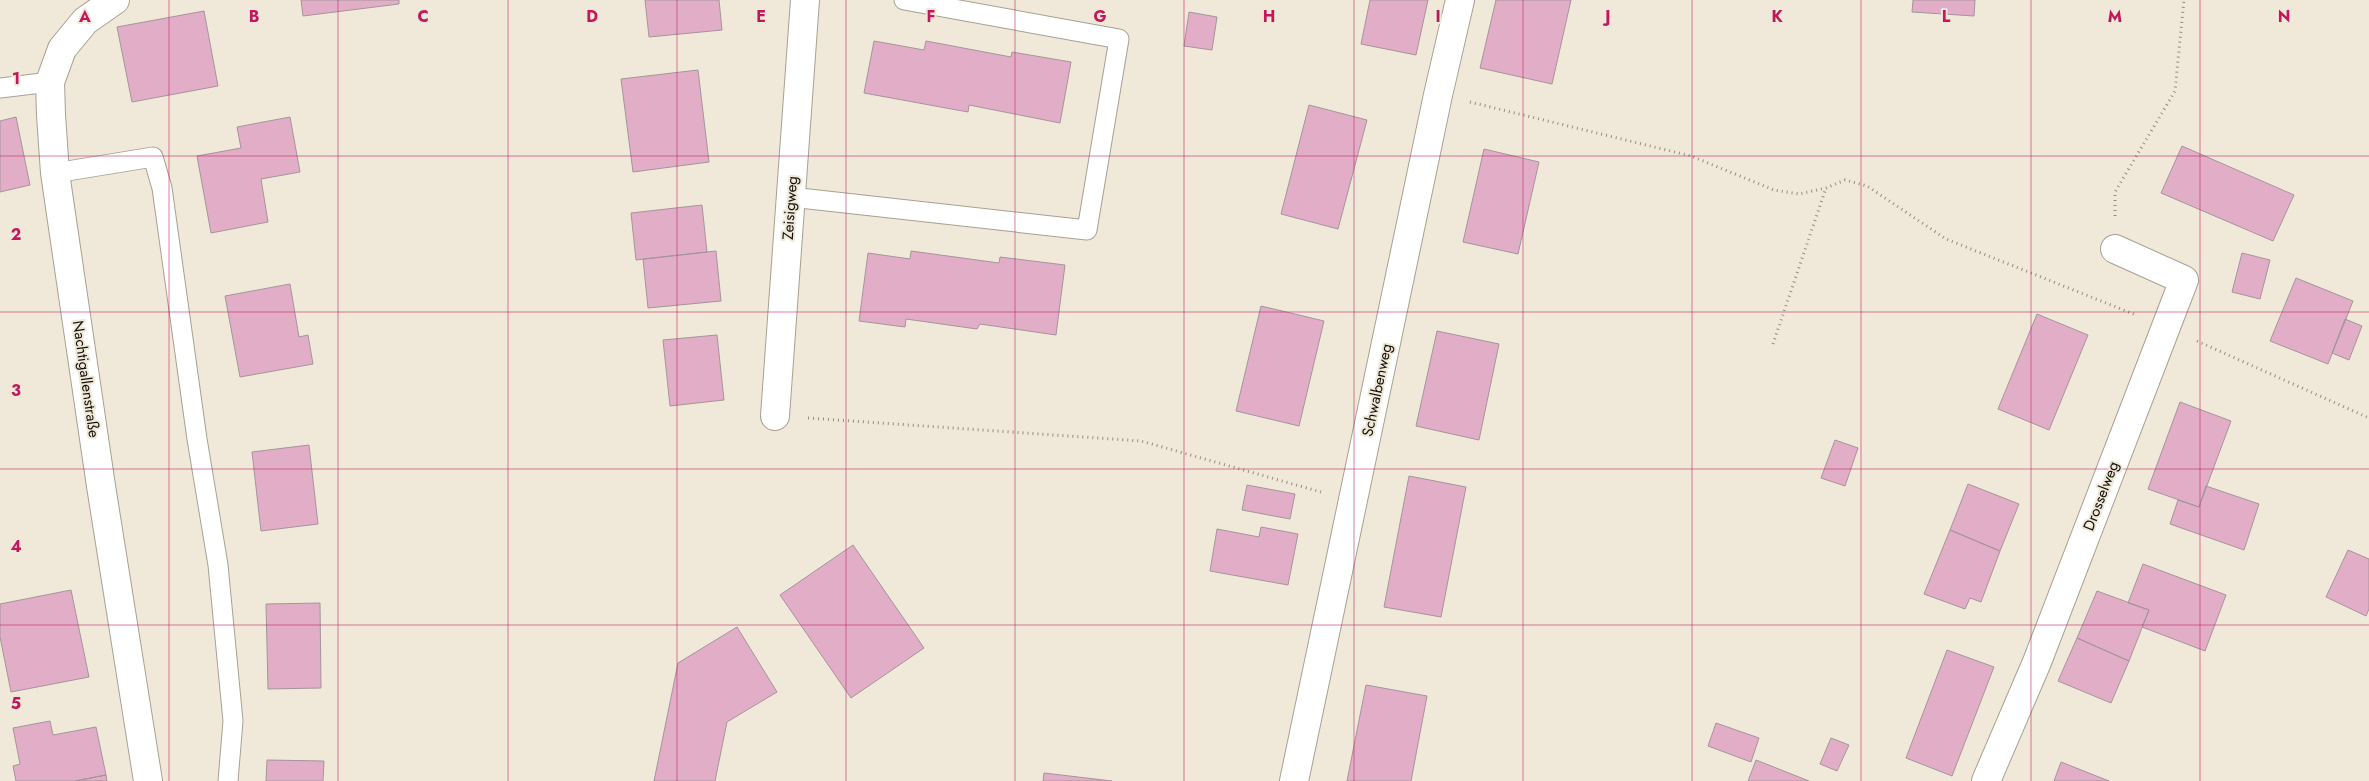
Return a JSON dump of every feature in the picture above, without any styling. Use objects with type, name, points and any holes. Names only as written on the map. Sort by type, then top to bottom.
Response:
[{"type":"street","name":"Nachtigallenstraße","points":[[115,0],[85,22],[62,49],[50,82],[55,173],[148,781]]},
{"type":"street","name":"Zeisigweg","points":[[775,416],[805,0]]},
{"type":"street","name":"Schwalbenweg","points":[[1294,781],[1438,95],[1460,0]]},
{"type":"street","name":"Drosselweg","points":[[1986,781],[2037,662],[2184,280],[2116,249]]},
{"type":"lane","points":[[790,197],[1087,230],[1119,39],[904,0]]},
{"type":"lane","points":[[0,88],[50,82]]},
{"type":"lane","points":[[55,173],[153,157],[162,188],[197,439],[218,565],[233,721],[228,781]]},
{"type":"path","points":[[2116,249],[2115,192],[2175,91],[2184,0]]},
{"type":"path","points":[[1438,95],[1691,156],[1774,190],[1798,194],[1826,188],[1845,180],[1867,186],[1946,239],[2167,327],[2369,418]]},
{"type":"path","points":[[1773,344],[1826,188]]},
{"type":"path","points":[[775,416],[1141,441],[1354,501]]},
{"type":"building","points":[[301,0],[399,0],[399,4],[303,16]]},
{"type":"building","points":[[645,0],[719,0],[722,30],[649,37]]},
{"type":"building","points":[[1370,0],[1428,0],[1416,55],[1361,44]]},
{"type":"building","points":[[1496,0],[1571,0],[1552,84],[1480,68]]},
{"type":"building","points":[[1913,0],[1975,0],[1974,16],[1912,12]]},
{"type":"building","points":[[204,11],[218,86],[132,102],[117,27]]},
{"type":"building","points":[[1189,12],[1217,17],[1212,50],[1184,46]]},
{"type":"building","points":[[874,41],[924,50],[926,41],[1011,57],[1012,52],[1071,62],[1060,123],[969,105],[968,112],[864,93]]},
{"type":"building","points":[[698,70],[709,162],[633,172],[621,79]]},
{"type":"building","points":[[1309,105],[1367,120],[1338,229],[1281,214]]},
{"type":"building","points":[[16,117],[30,185],[0,192],[0,121]]},
{"type":"building","points":[[290,117],[300,172],[261,179],[268,222],[211,233],[197,156],[241,148],[237,127]]},
{"type":"building","points":[[2182,146],[2294,195],[2273,241],[2161,193]]},
{"type":"building","points":[[1484,149],[1539,162],[1518,254],[1463,242]]},
{"type":"building","points":[[702,205],[707,252],[636,260],[631,213]]},
{"type":"building","points":[[716,251],[721,301],[648,308],[643,259]]},
{"type":"building","points":[[911,251],[999,263],[1000,257],[1065,265],[1056,335],[980,324],[977,329],[906,319],[905,327],[859,321],[868,253],[910,259]]},
{"type":"building","points":[[2242,253],[2270,260],[2260,299],[2232,292]]},
{"type":"building","points":[[2296,278],[2353,301],[2328,364],[2270,341]]},
{"type":"building","points":[[290,284],[299,337],[308,335],[313,364],[240,377],[225,296]]},
{"type":"building","points":[[1261,306],[1324,321],[1299,426],[1236,411]]},
{"type":"building","points":[[2037,314],[2088,335],[2049,430],[1998,409]]},
{"type":"building","points":[[2345,319],[2362,326],[2349,360],[2332,353]]},
{"type":"building","points":[[1437,331],[1499,344],[1479,440],[1416,426]]},
{"type":"building","points":[[717,335],[724,400],[670,406],[663,340]]},
{"type":"building","points":[[2180,402],[2231,421],[2199,507],[2148,489]]},
{"type":"building","points":[[1835,440],[1858,448],[1845,486],[1821,478]]},
{"type":"building","points":[[309,445],[318,524],[261,531],[252,452]]},
{"type":"building","points":[[1409,476],[1466,487],[1441,617],[1384,607]]},
{"type":"building","points":[[1968,484],[2019,504],[2000,551],[1950,530]]},
{"type":"building","points":[[1247,485],[1295,494],[1290,519],[1242,510]]},
{"type":"building","points":[[2206,486],[2259,504],[2244,550],[2170,524],[2178,500],[2199,507]]},
{"type":"building","points":[[1261,527],[1298,534],[1288,585],[1210,571],[1217,529],[1259,537]]},
{"type":"building","points":[[1950,530],[2000,551],[1981,602],[1970,598],[1965,609],[1924,594]]},
{"type":"building","points":[[853,545],[924,648],[851,698],[780,595]]},
{"type":"building","points":[[2348,550],[2369,559],[2369,609],[2366,616],[2326,597]]},
{"type":"building","points":[[2143,564],[2226,595],[2205,651],[2142,627],[2149,610],[2128,603]]},
{"type":"building","points":[[71,590],[89,677],[11,692],[0,637],[0,604]]},
{"type":"building","points":[[2097,591],[2149,610],[2129,661],[2077,638]]},
{"type":"building","points":[[320,603],[321,688],[268,689],[266,604]]},
{"type":"building","points":[[737,627],[777,692],[727,722],[715,781],[654,781],[678,663]]},
{"type":"building","points":[[2077,638],[2129,661],[2111,703],[2058,681]]},
{"type":"building","points":[[1947,650],[1994,667],[1952,776],[1906,758]]},
{"type":"building","points":[[1366,685],[1427,696],[1411,781],[1347,781]]},
{"type":"building","points":[[50,721],[53,735],[96,727],[106,775],[75,781],[16,781],[13,766],[20,764],[13,728]]},
{"type":"building","points":[[1716,723],[1759,738],[1751,762],[1708,746]]},
{"type":"building","points":[[1831,738],[1849,745],[1837,771],[1820,764]]},
{"type":"building","points":[[267,760],[324,761],[323,781],[266,781]]},
{"type":"building","points":[[1756,760],[1809,781],[1748,781]]},
{"type":"building","points":[[2061,762],[2109,781],[2054,781]]},
{"type":"building","points":[[1044,773],[1112,781],[1043,781]]},
{"type":"building","points":[[106,775],[107,781],[75,781]]}]
